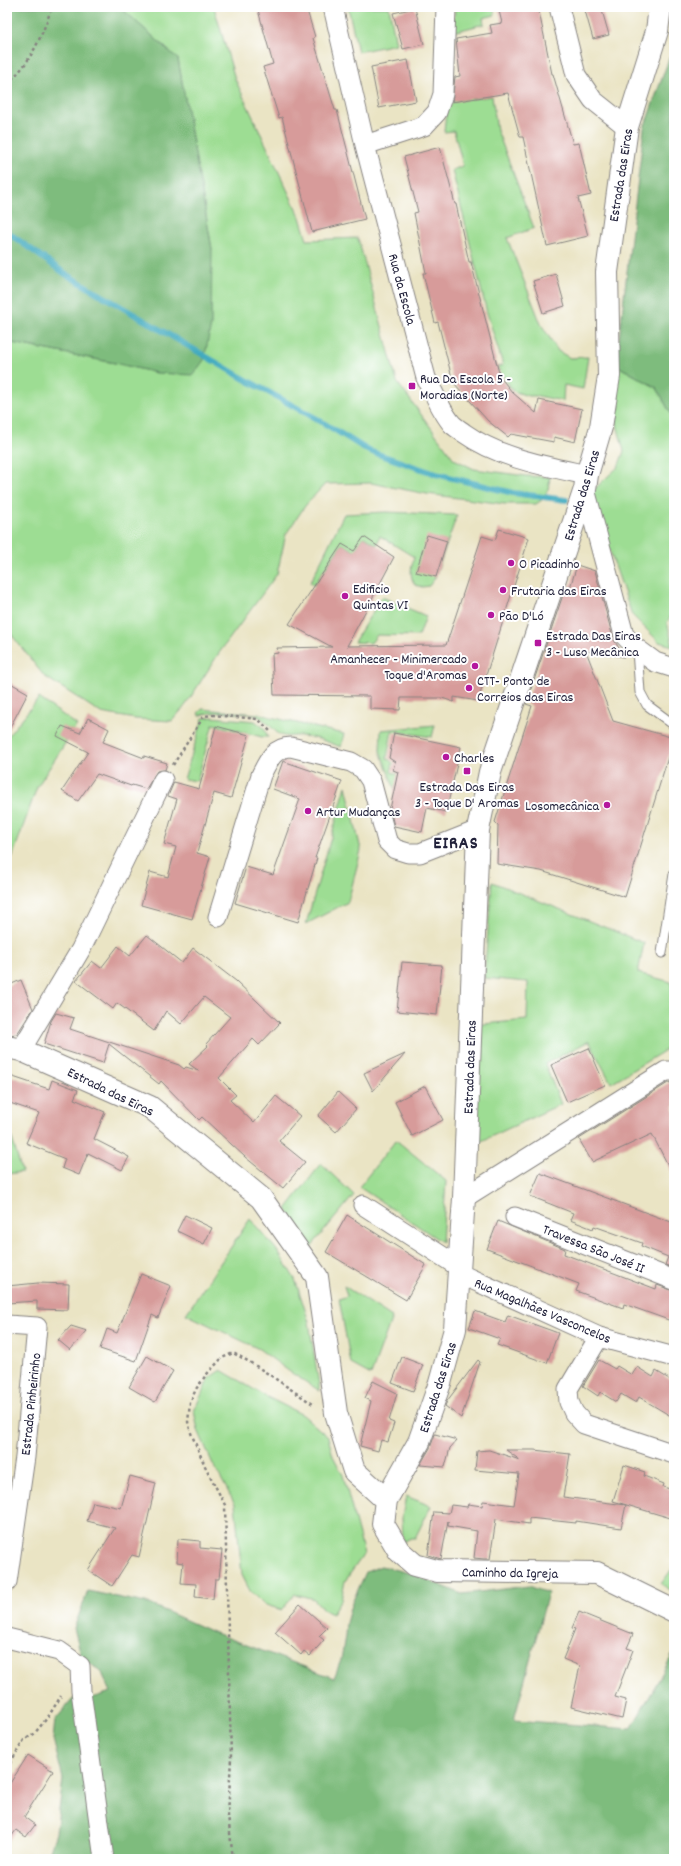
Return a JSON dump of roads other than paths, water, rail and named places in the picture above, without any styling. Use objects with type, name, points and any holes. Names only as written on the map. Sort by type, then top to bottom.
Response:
[{"type":"street","name":"Rua da Escola","points":[[333,7],[365,145],[426,378],[437,400],[452,424],[477,442],[506,454],[586,482]]},
{"type":"street","points":[[365,145],[424,126],[437,112],[442,94],[446,7]]},
{"type":"street","points":[[559,7],[576,74],[593,100],[627,127]]},
{"type":"street","name":"Estrada das Eiras","points":[[14,1048],[150,1107],[261,1198],[317,1277],[336,1413],[354,1471],[386,1500],[419,1442],[440,1383],[455,1329],[464,1198],[478,830],[490,772],[586,482],[602,427],[609,376],[607,272],[627,127],[657,31],[660,7]]},
{"type":"street","points":[[586,482],[624,635],[636,648],[656,662],[674,668]]},
{"type":"street","points":[[218,917],[261,775],[269,758],[282,747],[291,747],[352,762],[364,769],[371,781],[386,841],[395,849],[408,854],[420,853],[478,830]]},
{"type":"street","points":[[14,1048],[81,949],[163,780]]},
{"type":"street","points":[[464,1198],[666,1071],[674,1071]]},
{"type":"street","name":"Rua Magalhães Vasconcelos","points":[[363,1205],[459,1270],[599,1337],[674,1357]]},
{"type":"street","name":"Travessa São José II","points":[[515,1217],[674,1280]]},
{"type":"street","name":"Estrada Pinheirinho","points":[[7,1325],[37,1327],[25,1456],[7,1582]]},
{"type":"street","points":[[599,1337],[568,1389],[569,1402],[574,1413],[584,1424],[674,1454]]},
{"type":"street","name":"Caminho da Igreja","points":[[386,1500],[384,1524],[399,1551],[415,1565],[437,1571],[597,1573],[674,1611]]},
{"type":"street","points":[[7,1638],[59,1651],[80,1666],[81,1691],[104,1859]]},
{"type":"lane","points":[[636,648],[640,692],[647,705],[674,725]]},
{"type":"lane","points":[[662,953],[674,874]]},
{"type":"waterway","points":[[7,232],[67,275],[241,377],[317,419],[369,451],[436,474],[513,493],[566,500]]},
{"type":"place","name":"Rua Da Escola 5 - Moradias (Norte)","points":[[412,386]]},
{"type":"place","name":"O Picadinho","points":[[511,563]]},
{"type":"place","name":"Frutaria das Eiras","points":[[503,590]]},
{"type":"place","name":"Edificio Quintas VI","points":[[345,596]]},
{"type":"place","name":"Pão D'Ló","points":[[491,615]]},
{"type":"place","name":"Estrada Das Eiras 3 - Luso Mecânica","points":[[538,643]]},
{"type":"place","name":"Amanhecer - Minimercado Toque d'Aromas","points":[[475,666]]},
{"type":"place","name":"CTT- Ponto de Correios das Eiras","points":[[469,688]]},
{"type":"place","name":"Charles","points":[[446,757]]},
{"type":"place","name":"Estrada Das Eiras 3 - Toque D' Aromas","points":[[467,771]]},
{"type":"place","name":"Losomecânica","points":[[607,805]]},
{"type":"place","name":"Artur Mudanças","points":[[308,811]]},
{"type":"district","name":"EIRAS","points":[[456,842]]}]
